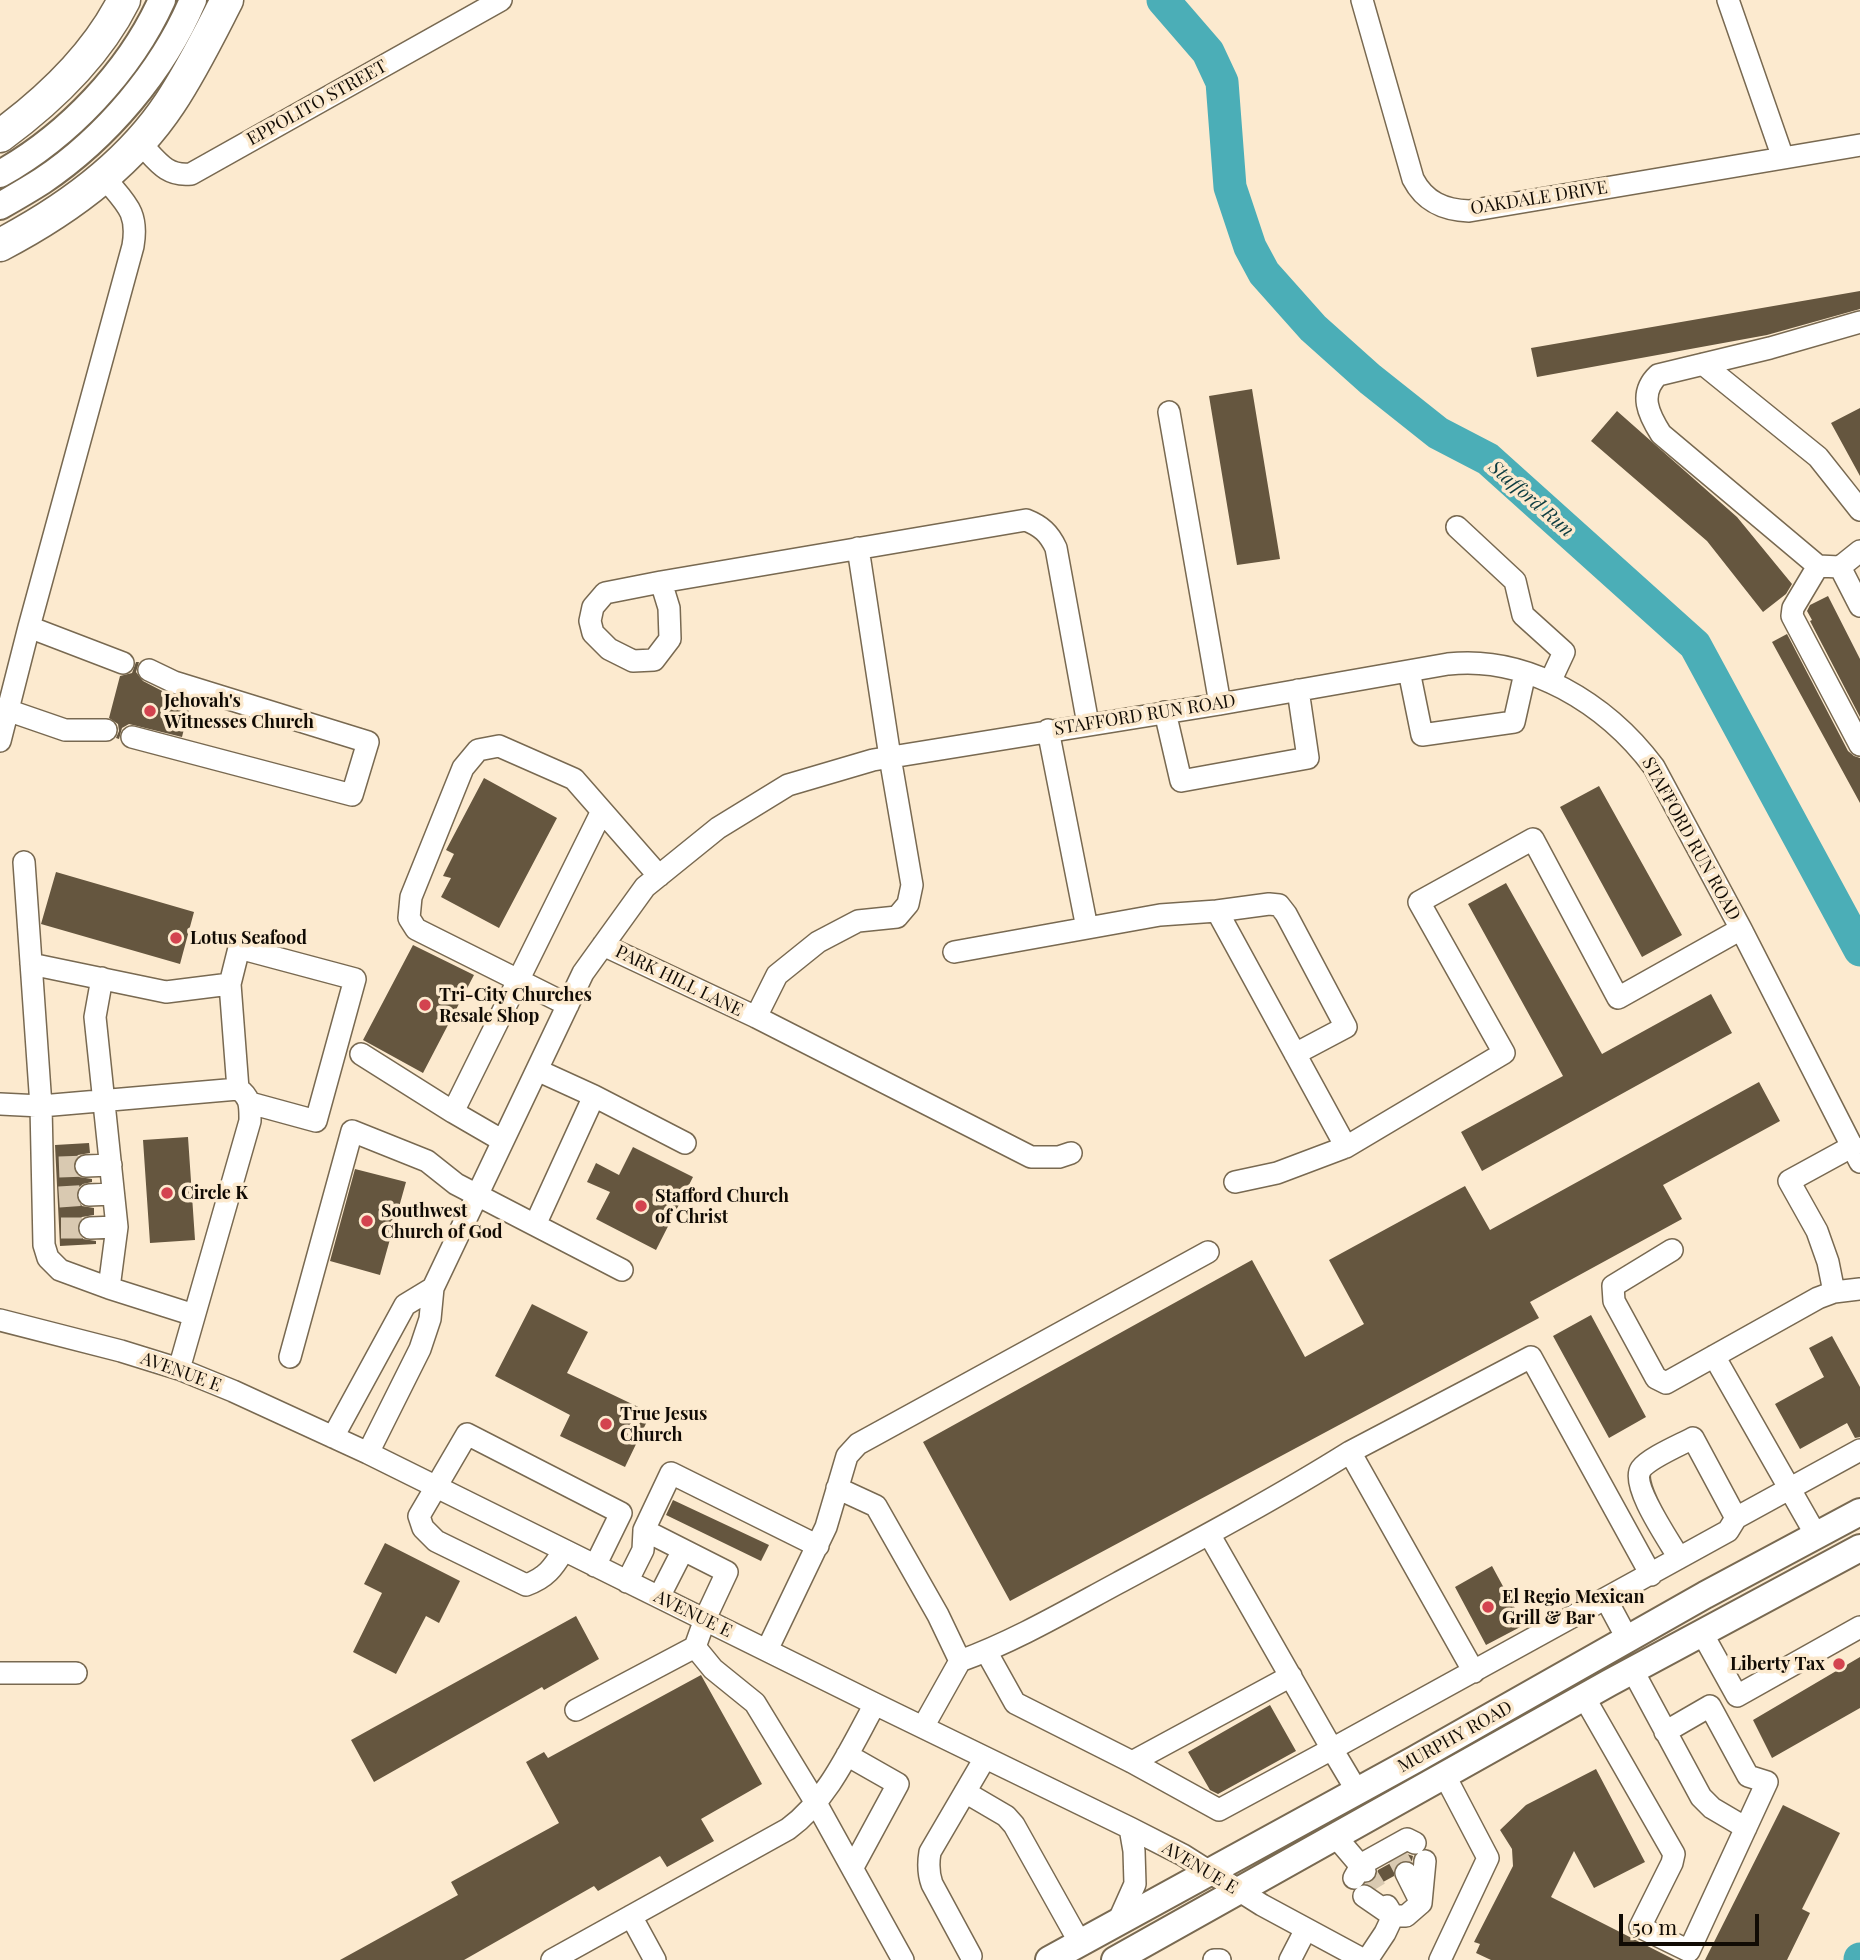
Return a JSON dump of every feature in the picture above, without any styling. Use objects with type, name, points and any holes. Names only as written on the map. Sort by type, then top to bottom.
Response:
[{"type":"highway","points":[[0,136],[35,110],[91,52],[124,0]]},
{"type":"highway","points":[[0,245],[35,227],[104,177],[139,142],[170,104],[200,54],[227,0]]},
{"type":"main road","points":[[0,174],[72,121],[103,89],[133,52],[162,0]]},
{"type":"main road","points":[[0,206],[43,181],[85,147],[119,112],[155,68],[185,19],[193,0]]},
{"type":"main road","name":"MURPHY ROAD","points":[[1049,1960],[1860,1512]]},
{"type":"main road","points":[[1808,1576],[1837,1543],[1860,1530]]},
{"type":"main road","points":[[1702,1633],[1711,1613],[1779,1572],[1808,1540]]},
{"type":"main road","name":"MURPHY ROAD","points":[[1126,1957],[1486,1752],[1860,1548]]},
{"type":"main road","points":[[1486,1752],[1503,1729],[1617,1666],[1626,1654],[1628,1640]]},
{"type":"street","name":"EPPOLITO STREET","points":[[139,142],[164,168],[177,175],[191,174],[500,0]]},
{"type":"street","name":"OAKDALE DRIVE","points":[[1362,0],[1413,179],[1419,191],[1450,211],[1469,211],[1860,145]]},
{"type":"street","points":[[1728,0],[1783,158]]},
{"type":"street","points":[[0,741],[6,698],[29,627],[133,246],[136,226],[130,210],[104,177]]},
{"type":"street","points":[[1860,322],[1770,348],[1658,375],[1651,381],[1647,393],[1647,406],[1661,434],[1818,566],[1840,567],[1860,551]]},
{"type":"street","points":[[1703,363],[1818,457],[1860,510]]},
{"type":"street","points":[[1169,412],[1220,704]]},
{"type":"street","points":[[661,582],[1026,520],[1040,526],[1051,536],[1056,548],[1088,724]]},
{"type":"street","points":[[1457,527],[1515,581],[1523,615],[1564,652],[1550,682]]},
{"type":"street","points":[[756,1017],[776,975],[818,942],[858,921],[897,917],[908,904],[912,885],[858,548]]},
{"type":"street","points":[[1818,566],[1793,608],[1792,616],[1860,745]]},
{"type":"street","points":[[1840,567],[1860,606]]},
{"type":"street","points":[[29,627],[124,663]]},
{"type":"street","name":"STAFFORD RUN ROAD","points":[[368,1453],[420,1349],[430,1319],[433,1288],[583,973],[645,887],[718,828],[788,785],[873,760],[1471,661],[1525,673],[1550,682],[1594,708],[1627,735],[1665,785],[1856,1154]]},
{"type":"street","points":[[132,737],[352,795],[368,742],[174,682],[149,670]]},
{"type":"street","points":[[1409,671],[1422,735],[1514,722],[1525,673]]},
{"type":"street","points":[[1165,712],[1181,781],[1308,758],[1298,690]]},
{"type":"street","points":[[6,698],[65,730],[106,730]]},
{"type":"street","points":[[1048,730],[1087,928]]},
{"type":"street","points":[[568,1005],[416,929],[409,918],[411,897],[463,768],[478,750],[499,746],[574,779],[659,876]]},
{"type":"street","points":[[453,1112],[602,811]]},
{"type":"street","points":[[1235,1182],[1277,1173],[1346,1147],[1504,1053],[1419,902],[1533,839],[1618,998],[1741,929]]},
{"type":"street","points":[[24,862],[41,1106],[51,1167],[52,1229],[48,1258],[60,1270],[194,1315]]},
{"type":"street","points":[[954,952],[1160,915],[1279,905],[1346,1027],[1295,1054]]},
{"type":"street","points":[[1217,911],[1346,1147]]},
{"type":"street","name":"PARK HILL LANE","points":[[603,945],[756,1017],[1031,1157],[1059,1157],[1071,1153]]},
{"type":"street","points":[[0,1104],[41,1106],[244,1096],[316,1121],[355,979],[239,948],[230,984],[244,1096],[250,1121],[179,1369]]},
{"type":"street","points":[[31,964],[166,992],[230,984]]},
{"type":"street","points":[[102,978],[95,1017],[117,1227],[109,1288]]},
{"type":"street","points":[[361,1054],[503,1141]]},
{"type":"street","points":[[537,1070],[685,1143]]},
{"type":"street","points":[[535,1225],[594,1096]]},
{"type":"street","points":[[290,1357],[352,1131],[427,1161],[456,1184],[622,1270]]},
{"type":"street","points":[[1834,1292],[1828,1262],[1817,1231],[1788,1181],[1856,1154]]},
{"type":"street","points":[[86,1166],[111,1165]]},
{"type":"street","points":[[89,1195],[113,1194]]},
{"type":"street","points":[[90,1228],[117,1227]]},
{"type":"street","points":[[1672,1250],[1614,1286],[1614,1301],[1656,1378],[1667,1383],[1818,1298],[1834,1292],[1860,1289]]},
{"type":"street","points":[[766,1650],[818,1546],[847,1457],[858,1444],[1208,1252]]},
{"type":"street","points":[[332,1437],[405,1305],[433,1288]]},
{"type":"street","name":"AVENUE E","points":[[0,1320],[121,1350],[179,1369],[368,1453],[1130,1828],[1365,1960]]},
{"type":"street","points":[[1714,1356],[1790,1489],[1808,1540]]},
{"type":"street","points":[[923,1727],[960,1661],[986,1651],[1209,1534],[1350,1452],[1531,1357],[1651,1575]]},
{"type":"street","points":[[564,1550],[551,1572],[526,1585],[436,1541],[424,1528],[419,1516],[467,1434],[621,1513],[595,1566]]},
{"type":"street","points":[[1679,1558],[1645,1499],[1638,1480],[1640,1470],[1649,1463],[1693,1438],[1736,1518]]},
{"type":"street","points":[[986,1651],[1015,1703],[1219,1810],[1651,1575],[1728,1531],[1736,1518],[1860,1450]]},
{"type":"street","points":[[1350,1452],[1474,1672]]},
{"type":"street","points":[[627,1582],[643,1550],[644,1530],[671,1473],[818,1546]]},
{"type":"street","points":[[837,1488],[876,1506],[938,1615],[960,1661]]},
{"type":"street","points":[[576,1710],[695,1647],[727,1572],[644,1530]]},
{"type":"street","points":[[1209,1534],[1357,1791]]},
{"type":"street","points":[[659,1597],[683,1550]]},
{"type":"street","points":[[1606,1599],[1628,1640]]},
{"type":"street","points":[[1702,1633],[1737,1696],[1860,1627]]},
{"type":"street","points":[[695,1647],[713,1669],[755,1703],[853,1867],[903,1960]]},
{"type":"street","points":[[1633,1671],[1701,1797],[1712,1808],[1746,1828]]},
{"type":"street","points":[[0,1673],[76,1673]]},
{"type":"street","points":[[1132,1762],[1291,1676]]},
{"type":"street","points":[[1584,1698],[1674,1854],[1640,1927],[1689,1951],[1767,1782],[1748,1776],[1710,1706],[1665,1731]]},
{"type":"street","points":[[552,1960],[804,1818],[846,1755],[875,1704]]},
{"type":"street","points":[[846,1755],[898,1784],[853,1867]]},
{"type":"street","points":[[971,1956],[928,1873],[930,1852],[985,1758]]},
{"type":"street","points":[[1440,1960],[1488,1858],[1445,1776]]},
{"type":"street","points":[[965,1792],[1006,1816],[1014,1825],[1080,1943]]},
{"type":"street","points":[[1392,1806],[1420,1903],[1406,1916],[1393,1916]]},
{"type":"street","points":[[1118,1922],[1135,1884],[1130,1828]]},
{"type":"street","points":[[1336,1837],[1364,1880],[1393,1916]]},
{"type":"street","points":[[1364,1880],[1407,1853]]},
{"type":"street","points":[[631,1916],[655,1960]]},
{"type":"street","points":[[1365,1960],[1385,1933],[1393,1916]]},
{"type":"street","points":[[1290,1960],[1306,1929]]},
{"type":"street","points":[[1214,1960],[1220,1960]]},
{"type":"building","points":[[1860,291],[1860,309],[1767,335],[1537,377],[1531,348]]},
{"type":"building","points":[[1252,389],[1280,559],[1237,565],[1209,396]]},
{"type":"building","points":[[1860,408],[1860,476],[1831,423]]},
{"type":"building","points":[[1617,411],[1737,517],[1792,584],[1786,594],[1763,612],[1707,541],[1591,441]]},
{"type":"building","points":[[1828,596],[1860,659],[1860,717],[1807,611],[1810,605]]},
{"type":"building","points":[[1787,634],[1848,751],[1860,758],[1860,803],[1772,642]]},
{"type":"building","name":"Jehovah's Witnesses Church","points":[[136,662],[139,662],[136,672],[143,681],[168,694],[191,701],[182,737],[129,724],[122,728],[119,739],[116,738],[118,724],[109,718],[120,676],[132,673]]},
{"type":"building","points":[[484,778],[557,818],[499,928],[441,897],[451,878],[443,876],[454,854],[446,850]]},
{"type":"building","points":[[1599,786],[1682,935],[1642,957],[1560,807]]},
{"type":"building","points":[[56,872],[194,912],[180,964],[41,924]]},
{"type":"building","points":[[1506,883],[1602,1054],[1711,994],[1732,1033],[1482,1171],[1461,1132],[1563,1076],[1468,904]]},
{"type":"building","points":[[413,945],[474,975],[423,1073],[363,1040]]},
{"type":"building","points":[[1759,1082],[1780,1121],[1663,1185],[1682,1219],[1530,1302],[1539,1318],[1010,1601],[923,1442],[1252,1260],[1305,1357],[1364,1324],[1329,1260],[1465,1186],[1490,1230]]},
{"type":"building","points":[[188,1137],[195,1240],[150,1243],[143,1140]]},
{"type":"building","points":[[89,1143],[90,1153],[78,1155],[73,1167],[79,1177],[92,1179],[92,1182],[78,1188],[76,1196],[82,1206],[94,1208],[94,1215],[82,1217],[77,1229],[83,1239],[96,1241],[96,1244],[60,1246],[55,1145]]},
{"type":"building","name":"Stafford Church of Christ","points":[[633,1147],[693,1177],[656,1250],[596,1219],[610,1192],[587,1182],[596,1163],[619,1175]]},
{"type":"building","name":"Southwest Church of God","points":[[355,1169],[406,1182],[380,1275],[330,1261]]},
{"type":"building","points":[[532,1304],[588,1332],[567,1373],[651,1413],[625,1467],[560,1436],[570,1415],[495,1376]]},
{"type":"building","points":[[1591,1315],[1646,1417],[1609,1438],[1553,1336]]},
{"type":"building","points":[[1832,1336],[1860,1387],[1860,1437],[1855,1438],[1847,1423],[1800,1449],[1775,1404],[1824,1377],[1809,1348]]},
{"type":"building","points":[[673,1500],[769,1545],[761,1561],[666,1515]]},
{"type":"building","points":[[385,1543],[460,1581],[439,1623],[426,1616],[396,1674],[353,1652],[382,1593],[364,1584]]},
{"type":"building","points":[[1492,1566],[1524,1625],[1486,1645],[1455,1587]]},
{"type":"building","points":[[576,1616],[599,1659],[544,1690],[542,1687],[374,1782],[351,1740]]},
{"type":"building","points":[[1860,1657],[1860,1708],[1772,1758],[1753,1720]]},
{"type":"building","points":[[701,1675],[762,1784],[701,1819],[714,1841],[667,1867],[660,1856],[598,1891],[594,1886],[464,1960],[340,1960],[458,1895],[451,1882],[559,1823],[526,1762],[544,1752],[548,1758]]},
{"type":"building","points":[[1270,1705],[1296,1751],[1218,1794],[1210,1790],[1188,1752]]},
{"type":"building","points":[[1596,1769],[1645,1862],[1594,1888],[1574,1851],[1551,1897],[1675,1960],[1491,1960],[1476,1953],[1480,1944],[1474,1942],[1513,1866],[1512,1849],[1500,1830],[1526,1805]]},
{"type":"building","points":[[1783,1805],[1840,1833],[1802,1909],[1810,1913],[1787,1960],[1705,1960]]},
{"type":"building","points":[[1407,1854],[1413,1856],[1412,1861],[1400,1862],[1395,1866],[1394,1876],[1374,1887],[1368,1884],[1374,1880],[1378,1870]]},
{"type":"waterway","name":"Stafford Run","points":[[1163,0],[1208,52],[1222,82],[1230,187],[1250,247],[1264,273],[1313,328],[1370,379],[1438,433],[1488,459],[1695,645],[1860,950]]},
{"type":"tunnel","points":[[59,1167],[86,1166]]},
{"type":"tunnel","points":[[59,1197],[89,1195]]},
{"type":"tunnel","points":[[61,1228],[90,1228]]},
{"type":"tunnel","points":[[1396,1854],[1406,1873]]},
{"type":"tunnel","points":[[1365,1871],[1376,1889]]},
{"type":"place","name":"Jehovah's Witnesses Church","points":[[150,711]]},
{"type":"place","name":"Lotus Seafood","points":[[176,938]]},
{"type":"place","name":"Tri-City Churches Resale Shop","points":[[425,1005]]},
{"type":"place","name":"Circle K","points":[[167,1193]]},
{"type":"place","name":"Stafford Church of Christ","points":[[641,1206]]},
{"type":"place","name":"Southwest Church of God","points":[[367,1221]]},
{"type":"place","name":"True Jesus Church","points":[[606,1424]]},
{"type":"place","name":"El Regio Mexican Grill & Bar","points":[[1488,1607]]},
{"type":"place","name":"Liberty Tax","points":[[1839,1664]]}]
